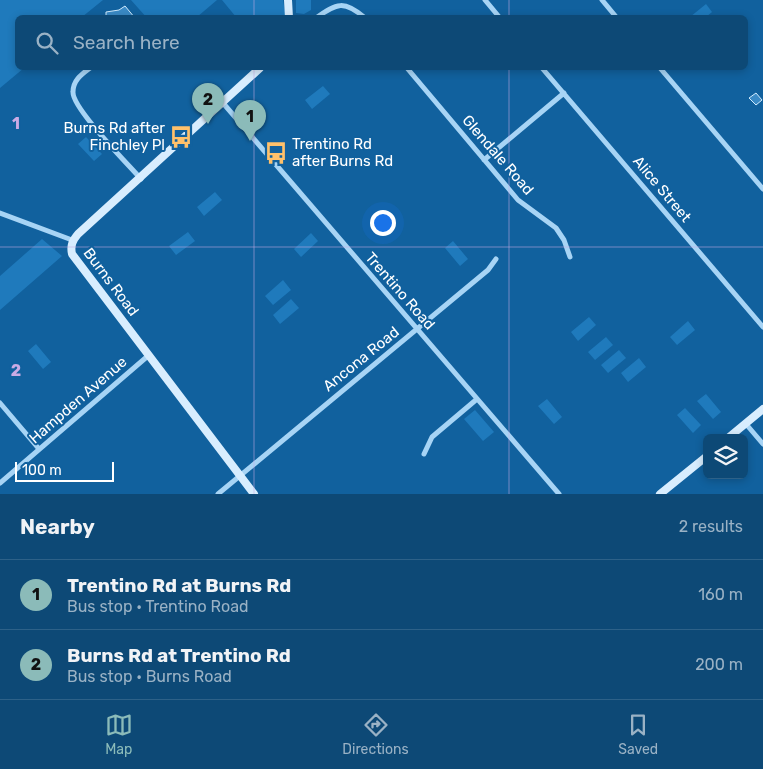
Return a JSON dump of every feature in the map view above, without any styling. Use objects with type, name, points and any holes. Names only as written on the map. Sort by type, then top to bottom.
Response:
[{"type":"main road","points":[[288,0],[291,15]]},
{"type":"main road","name":"Burns Road","points":[[254,494],[72,254],[72,240],[258,70]]},
{"type":"main road","points":[[733,434],[763,408]]},
{"type":"main road","points":[[660,494],[703,459]]},
{"type":"street","points":[[485,0],[498,15]]},
{"type":"street","points":[[602,0],[614,15]]},
{"type":"street","points":[[320,15],[332,6],[340,3],[357,10],[362,15]]},
{"type":"street","points":[[88,70],[76,80],[74,86],[75,104],[140,178]]},
{"type":"street","name":"Glendale Road","points":[[409,70],[521,203],[544,217],[556,228],[564,240],[570,257]]},
{"type":"street","name":"Alice Street","points":[[544,70],[763,326]]},
{"type":"street","points":[[662,70],[763,189]]},
{"type":"street","points":[[484,160],[564,93]]},
{"type":"street","name":"Trentino Road","points":[[223,103],[416,330],[559,494]]},
{"type":"street","points":[[0,213],[72,240]]},
{"type":"street","name":"Ancona Road","points":[[218,494],[488,270],[496,259]]},
{"type":"street","name":"Hampden Avenue","points":[[0,483],[149,355]]},
{"type":"street","points":[[424,454],[432,437],[477,399]]},
{"type":"street","points":[[0,404],[39,449]]},
{"type":"street","points":[[746,424],[763,444]]},
{"type":"shaded area","points":[[0,0],[103,0],[84,15],[15,15],[15,70],[22,70],[0,88]]},
{"type":"shaded area","points":[[131,0],[217,0],[199,15],[144,15]]},
{"type":"shaded area","points":[[222,0],[283,0],[286,15],[234,15]]},
{"type":"shaded area","points":[[296,0],[311,0],[311,10],[304,14],[296,13]]},
{"type":"shaded area","points":[[706,4],[712,12],[708,15],[692,15]]},
{"type":"shaded area","points":[[323,86],[330,94],[312,109],[305,100]]},
{"type":"shaded area","points":[[86,137],[102,154],[94,161],[78,144]]},
{"type":"shaded area","points":[[215,192],[222,200],[204,216],[197,207]]},
{"type":"shaded area","points":[[188,232],[195,241],[176,255],[169,246]]},
{"type":"shaded area","points":[[311,233],[318,241],[301,257],[294,249]]},
{"type":"shaded area","points":[[42,239],[62,256],[0,310],[0,276]]},
{"type":"shaded area","points":[[453,241],[468,259],[460,266],[445,248]]},
{"type":"shaded area","points":[[283,280],[291,290],[273,305],[265,296]]},
{"type":"shaded area","points":[[291,299],[299,308],[280,324],[273,315]]},
{"type":"shaded area","points":[[589,317],[596,325],[578,341],[571,332]]},
{"type":"shaded area","points":[[688,321],[695,330],[677,345],[670,337]]},
{"type":"shaded area","points":[[606,337],[613,345],[595,360],[588,352]]},
{"type":"shaded area","points":[[36,344],[51,362],[43,369],[28,351]]},
{"type":"shaded area","points":[[619,350],[626,358],[608,373],[601,365]]},
{"type":"shaded area","points":[[639,358],[646,367],[628,382],[621,373]]},
{"type":"shaded area","points":[[706,394],[721,412],[713,419],[697,401]]},
{"type":"shaded area","points":[[547,399],[562,417],[554,424],[538,406]]},
{"type":"shaded area","points":[[685,408],[701,425],[693,433],[677,415]]},
{"type":"shaded area","points":[[475,410],[494,432],[483,441],[464,419]]},
{"type":"building","points":[[125,6],[132,15],[106,15],[106,12],[119,10]]},
{"type":"building","points":[[756,93],[762,100],[756,105],[749,98]]},
{"type":"place","name":"Burns Rd at Trentino Rd","points":[[208,124]]},
{"type":"place","name":"Burns Rd after Finchley Pl","points":[[181,137]]},
{"type":"place","name":"Trentino Rd at Burns Rd","points":[[250,141]]},
{"type":"place","name":"Trentino Rd after Burns Rd","points":[[276,153]]}]
